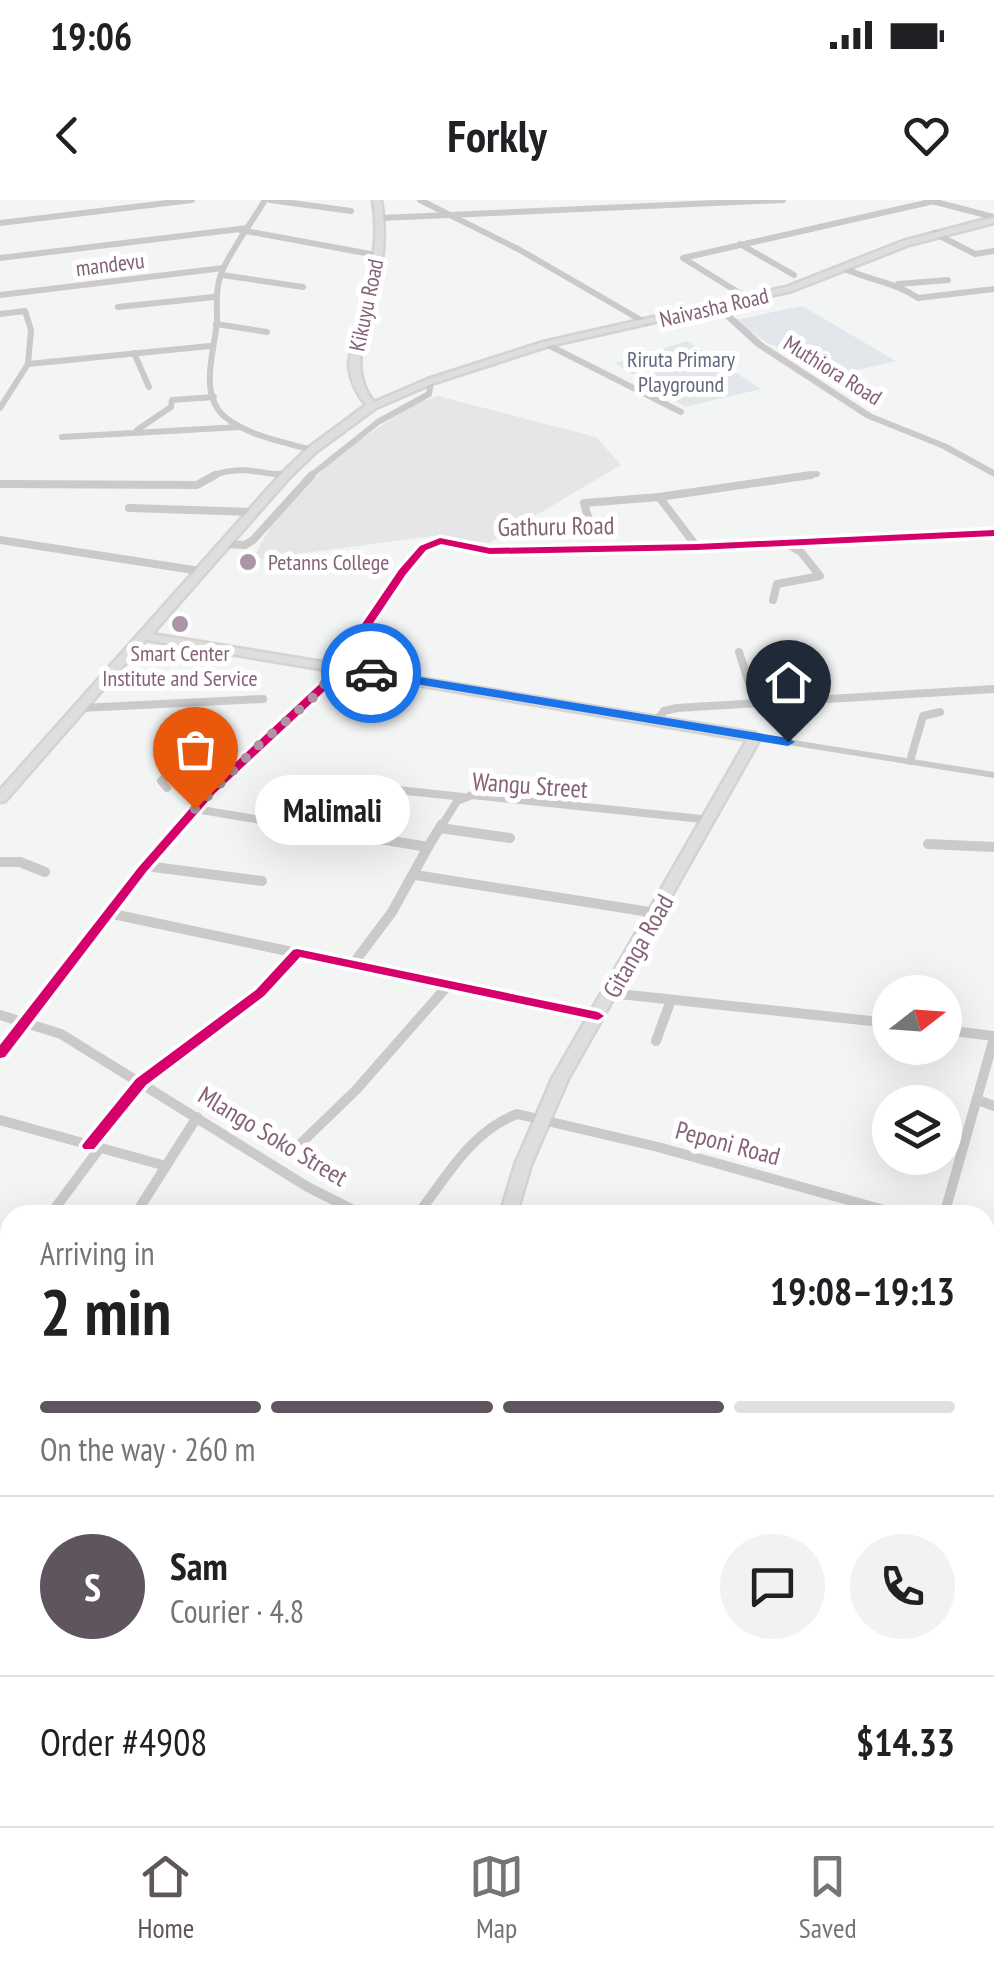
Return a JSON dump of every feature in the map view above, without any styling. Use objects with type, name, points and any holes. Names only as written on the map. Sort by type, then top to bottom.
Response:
[{"type":"main road","name":"Kikuyu Road","points":[[372,406],[359,392],[354,355],[372,293],[381,218],[377,200]]},
{"type":"main road","name":"Naivasha Road","points":[[0,798],[284,476],[372,406],[431,381],[546,344],[789,290],[934,234],[994,219]]},
{"type":"main road","points":[[144,636],[755,737]]},
{"type":"main road","name":"Gitanga Road","points":[[512,1205],[542,1119],[755,737]]},
{"type":"street","points":[[0,223],[192,200]]},
{"type":"street","points":[[312,450],[224,417],[214,397],[210,346],[216,324],[214,297],[244,230],[267,200],[352,212]]},
{"type":"street","points":[[420,200],[646,322]]},
{"type":"street","points":[[381,218],[602,204],[783,200]]},
{"type":"street","points":[[925,200],[994,219]]},
{"type":"street","points":[[749,299],[682,258],[934,202]]},
{"type":"street","points":[[464,221],[571,215]]},
{"type":"street","points":[[0,258],[244,230],[376,256]]},
{"type":"street","points":[[934,234],[975,254],[994,251]]},
{"type":"street","points":[[740,244],[794,275]]},
{"type":"street","points":[[843,268],[877,284],[948,280]]},
{"type":"street","name":"mandevu","points":[[0,295],[223,272],[303,287]]},
{"type":"street","points":[[898,284],[918,298],[994,289]]},
{"type":"street","points":[[0,408],[28,364],[31,330],[19,292]]},
{"type":"street","points":[[118,307],[214,297]]},
{"type":"street","name":"Muthiora Road","points":[[717,306],[760,345],[869,416],[991,470]]},
{"type":"street","points":[[0,314],[25,311]]},
{"type":"street","points":[[216,324],[267,332]]},
{"type":"street","points":[[546,344],[681,412]]},
{"type":"street","points":[[28,364],[210,346]]},
{"type":"street","points":[[134,352],[149,387]]},
{"type":"street","name":"Naivasha Road","points":[[224,544],[245,545],[253,540],[276,510],[335,450],[429,394],[431,381]]},
{"type":"street","points":[[136,431],[171,406],[172,400],[214,397]]},
{"type":"street","points":[[62,438],[240,426]]},
{"type":"street","points":[[0,484],[197,485],[219,472],[241,470],[284,476]]},
{"type":"street","points":[[590,524],[584,503],[660,498],[817,474]]},
{"type":"street","points":[[660,498],[697,547]]},
{"type":"street","points":[[129,508],[276,510]]},
{"type":"street","name":"Gathuru Road","points":[[0,1054],[108,913],[195,809],[316,695],[366,630],[402,572],[430,544],[456,542],[498,551],[697,547],[994,532]]},
{"type":"street","points":[[0,540],[200,571]]},
{"type":"street","points":[[773,600],[777,584],[820,576],[801,552],[786,544]]},
{"type":"street","points":[[738,652],[755,702]]},
{"type":"street","points":[[657,720],[670,708],[994,689]]},
{"type":"street","points":[[80,708],[263,699]]},
{"type":"street","points":[[910,762],[923,716],[940,712]]},
{"type":"street","points":[[755,737],[994,775]]},
{"type":"street","points":[[167,788],[161,781],[172,772],[221,781]]},
{"type":"street","points":[[360,786],[463,797]]},
{"type":"street","name":"Wangu Street","points":[[353,964],[463,797],[711,820]]},
{"type":"street","points":[[195,809],[428,848]]},
{"type":"street","points":[[440,828],[510,838]]},
{"type":"street","points":[[928,844],[994,847]]},
{"type":"street","points":[[0,862],[20,862],[44,872]]},
{"type":"street","points":[[146,866],[262,881]]},
{"type":"street","points":[[414,875],[656,913]]},
{"type":"street","points":[[108,913],[598,1016]]},
{"type":"street","points":[[56,1205],[141,1082],[260,993],[297,953]]},
{"type":"street","points":[[297,1148],[356,1090],[450,983]]},
{"type":"street","points":[[610,993],[872,1021]]},
{"type":"street","points":[[656,1042],[671,1000]]},
{"type":"street","name":"Mlango Soko Street","points":[[0,1015],[26,1020],[60,1034],[342,1205]]},
{"type":"street","points":[[947,1205],[994,1037],[962,1032]]},
{"type":"street","points":[[978,1100],[994,1106]]},
{"type":"street","points":[[426,1205],[474,1142],[492,1126],[517,1114],[542,1119]]},
{"type":"street","points":[[141,1205],[196,1117]]},
{"type":"street","name":"Peponi Road","points":[[542,1119],[864,1205]]},
{"type":"street","points":[[0,1120],[166,1166]]},
{"type":"shaded area","points":[[438,396],[596,437],[621,465],[489,543],[432,536],[252,560],[271,526],[338,454],[413,405]]},
{"type":"green space","points":[[802,306],[896,361],[841,374],[767,343],[735,320]]},
{"type":"green space","name":"Riruta Primary Playground","points":[[687,341],[761,389],[685,407],[615,363]]},
{"type":"cycle path","points":[[0,1054],[142,870],[211,791],[328,682],[402,572],[423,548],[440,541],[490,551],[697,547],[994,533]]},
{"type":"cycle path","points":[[89,1146],[141,1082],[260,993],[297,953],[598,1016]]},
{"type":"way so far","points":[[195,809],[316,695],[336,668],[371,673]]},
{"type":"place","name":"Petanns College","points":[[248,562]]},
{"type":"place","name":"Smart Center Institute and Service","points":[[180,624]]},
{"type":"place","name":"Malimali","points":[[195,809]]},
{"type":"route","points":[[371,673],[788,742]]}]
